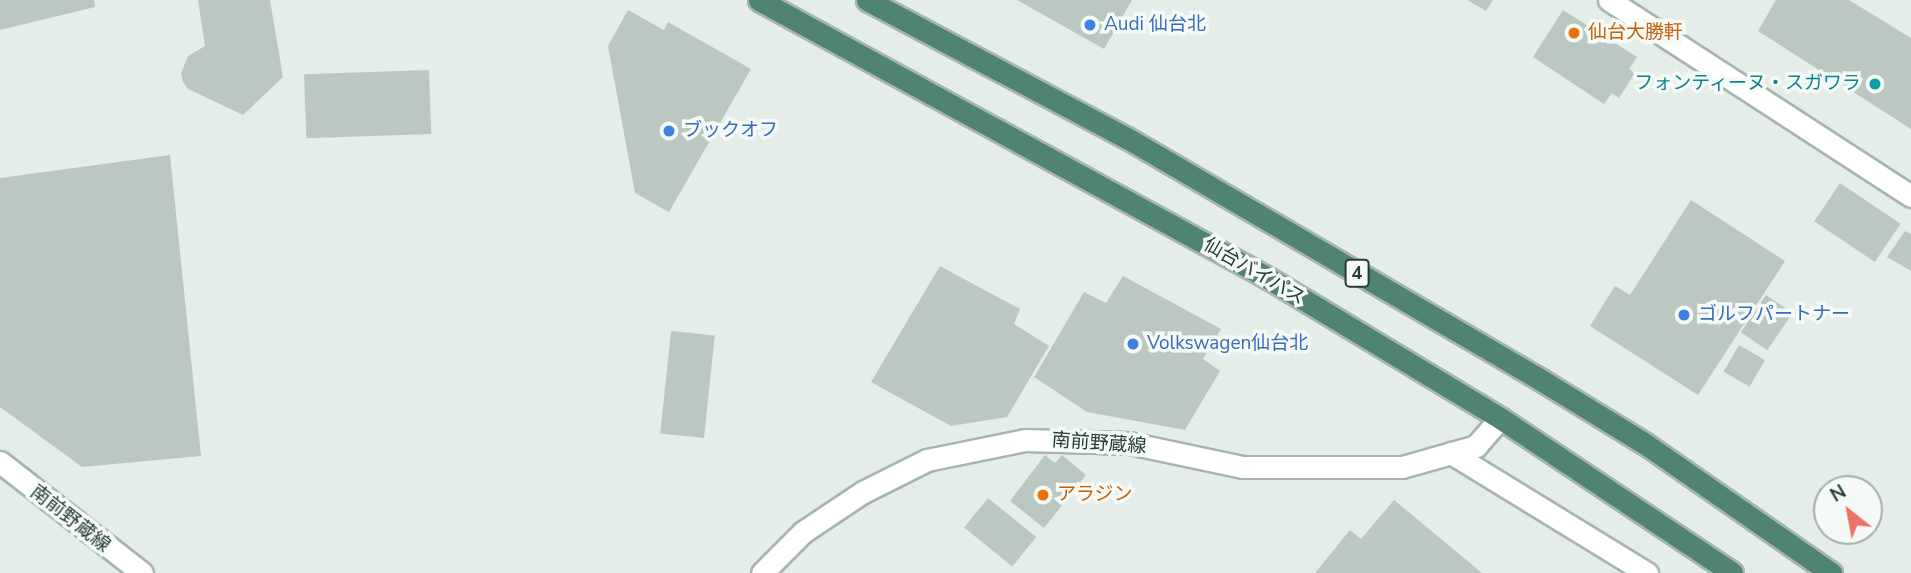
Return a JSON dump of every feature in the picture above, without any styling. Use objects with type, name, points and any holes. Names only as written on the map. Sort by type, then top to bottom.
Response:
[{"type":"highway","name":"仙台バイパス","points":[[759,0],[1268,278],[1500,418],[1732,573]]},
{"type":"highway","name":"4","points":[[867,0],[1127,138],[1541,380],[1644,443],[1831,573]]},
{"type":"street","points":[[1609,0],[1911,196]]},
{"type":"street","name":"南前野蔵線","points":[[762,573],[803,532],[863,492],[927,460],[1025,440],[1129,443],[1243,467],[1402,467],[1476,446],[1500,418]]},
{"type":"street","points":[[1451,453],[1647,573]]},
{"type":"street","name":"南前野蔵線","points":[[0,463],[142,573]]},
{"type":"building","points":[[0,0],[94,0],[95,7],[0,30]]},
{"type":"building","points":[[198,0],[270,0],[283,77],[243,115],[188,89],[183,82],[181,73],[188,56],[205,46]]},
{"type":"building","name":"Audi 仙台北","points":[[1017,0],[1132,0],[1104,49]]},
{"type":"building","points":[[1467,0],[1493,0],[1486,11]]},
{"type":"building","name":"フォンティーヌ・スガワラ","points":[[1776,0],[1849,0],[1911,38],[1911,129],[1758,31]]},
{"type":"building","name":"ブックオフ","points":[[628,10],[664,30],[668,22],[751,69],[669,212],[635,193],[608,46]]},
{"type":"building","name":"仙台大勝軒","points":[[1563,10],[1637,57],[1629,69],[1635,73],[1619,98],[1612,93],[1604,104],[1533,57]]},
{"type":"building","points":[[429,70],[431,134],[306,138],[304,74]]},
{"type":"building","points":[[170,155],[201,456],[82,467],[0,407],[0,178]]},
{"type":"building","points":[[1840,183],[1901,224],[1875,262],[1814,221]]},
{"type":"building","name":"ゴルフパートナー","points":[[1691,200],[1785,261],[1698,395],[1590,326],[1615,286],[1630,295]]},
{"type":"building","points":[[1905,231],[1911,234],[1911,271],[1887,257]]},
{"type":"building","points":[[940,266],[1020,309],[1014,324],[1049,346],[1007,417],[951,426],[871,382]]},
{"type":"building","name":"Volkswagen仙台北","points":[[1123,276],[1221,329],[1203,359],[1220,371],[1185,430],[1087,412],[1034,377],[1084,292],[1106,303]]},
{"type":"building","points":[[1766,295],[1793,313],[1767,350],[1741,332]]},
{"type":"building","points":[[671,331],[715,336],[704,438],[660,433]]},
{"type":"building","points":[[1739,345],[1765,360],[1749,387],[1724,372]]},
{"type":"building","points":[[1045,455],[1055,463],[1062,455],[1086,475],[1044,528],[1010,501]]},
{"type":"building","points":[[988,498],[1036,537],[1012,567],[964,528]]},
{"type":"building","points":[[1394,500],[1482,573],[1315,573],[1350,530],[1361,539]]},
{"type":"place","name":"Audi 仙台北","points":[[1090,25]]},
{"type":"place","name":"仙台大勝軒","points":[[1574,33]]},
{"type":"place","name":"フォンティーヌ・スガワラ","points":[[1875,84]]},
{"type":"place","name":"ブックオフ","points":[[669,131]]},
{"type":"place","name":"ゴルフパートナー","points":[[1684,315]]},
{"type":"place","name":"Volkswagen仙台北","points":[[1133,344]]},
{"type":"place","name":"アラジン","points":[[1043,495]]}]
